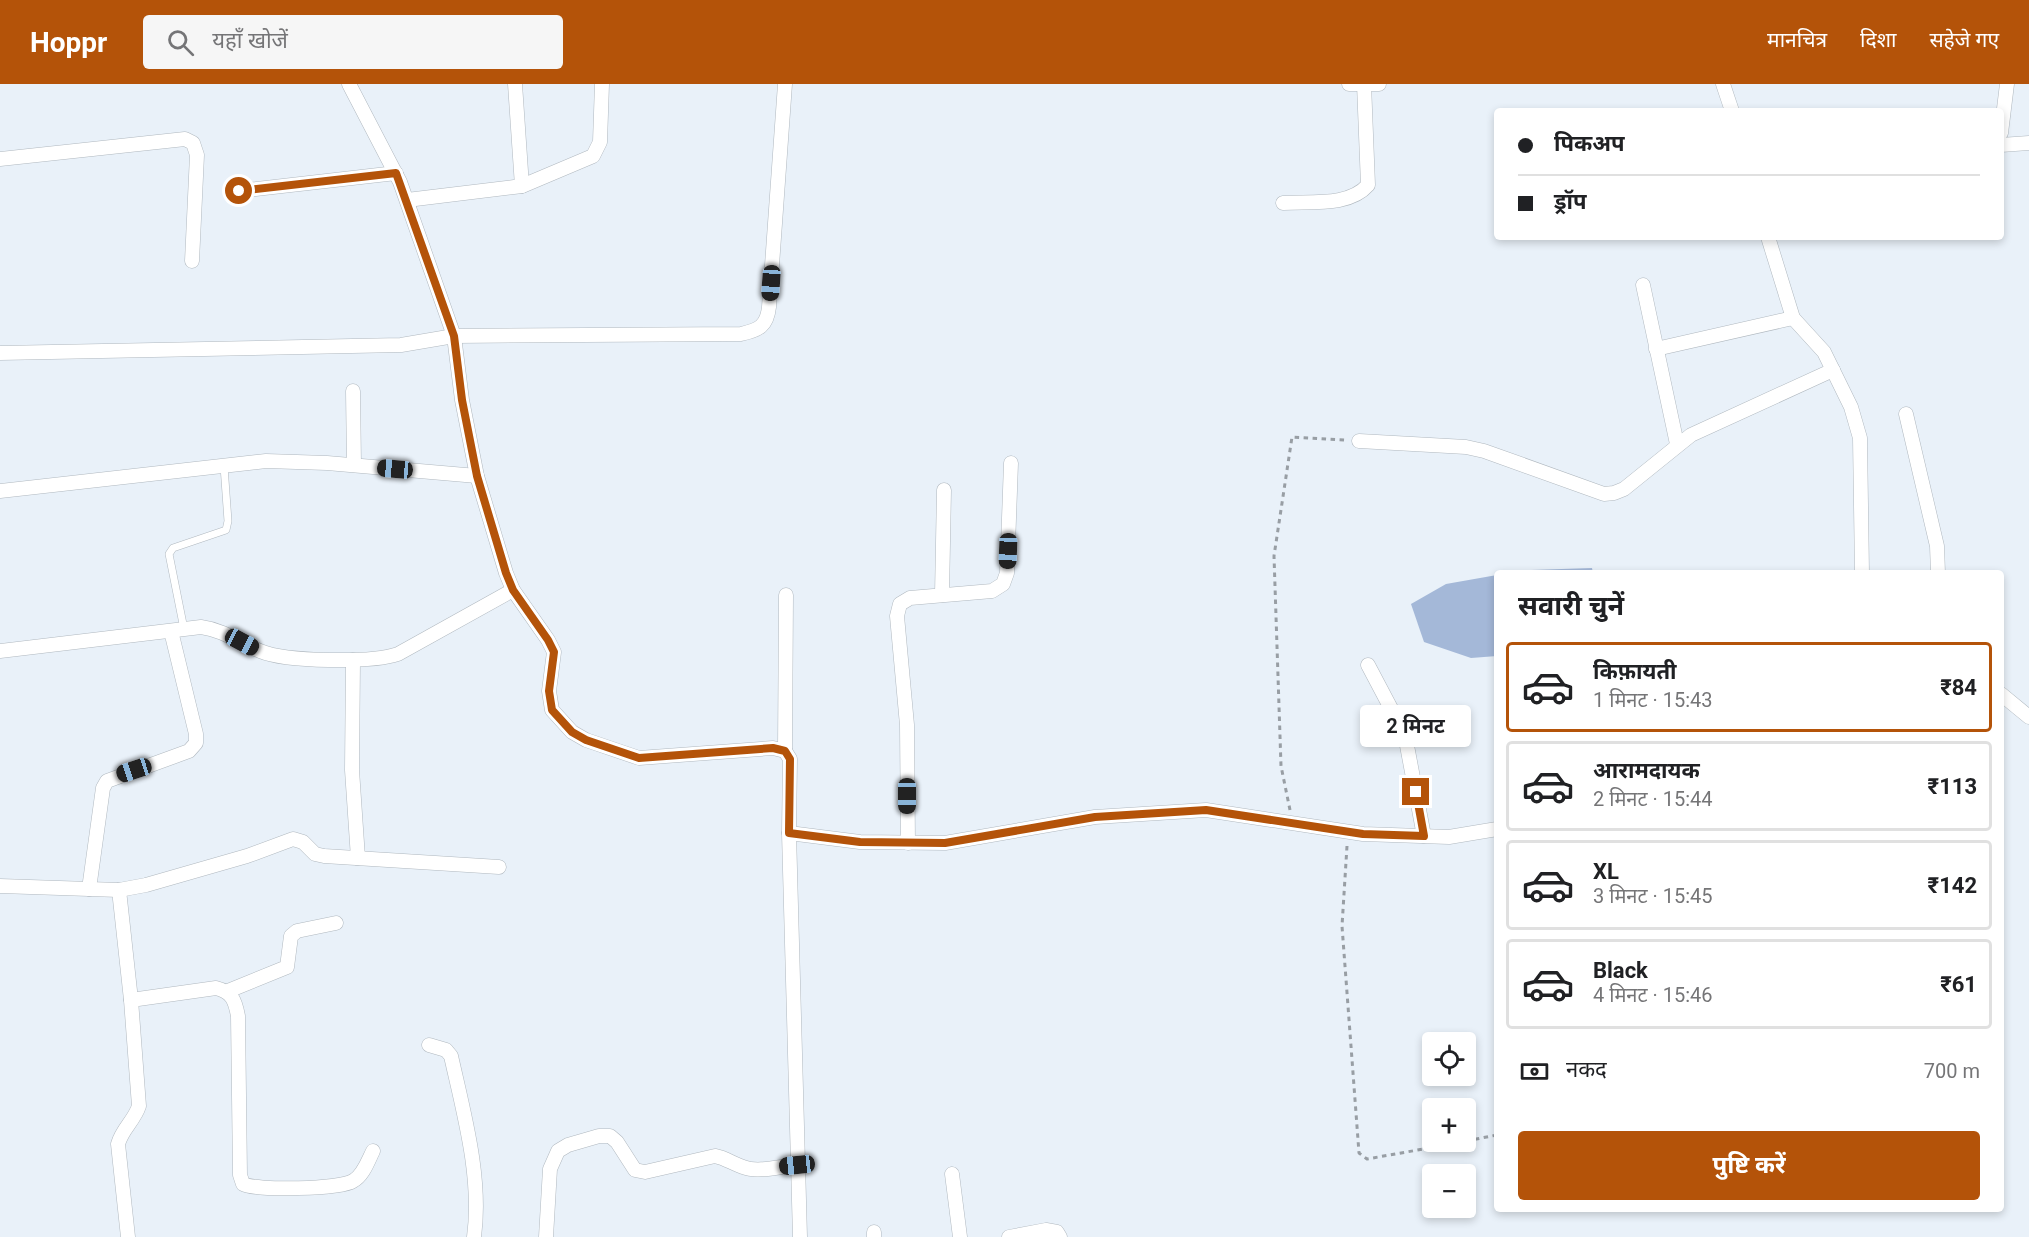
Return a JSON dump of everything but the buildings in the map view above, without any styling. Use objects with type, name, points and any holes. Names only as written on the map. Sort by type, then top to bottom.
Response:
[{"type":"street","points":[[349,84],[396,173],[454,336],[462,400],[477,476],[513,590],[554,652],[549,691],[552,710],[572,732],[586,740],[639,758],[773,748],[785,751]]},
{"type":"street","points":[[515,84],[522,186]]},
{"type":"street","points":[[407,200],[522,186],[593,156],[600,142],[602,84]]},
{"type":"street","points":[[0,353],[400,345],[454,336],[741,334],[759,330],[767,320],[769,307],[785,84]]},
{"type":"street","points":[[1349,84],[1379,84]]},
{"type":"street","points":[[1283,203],[1347,199],[1360,194],[1368,185],[1364,84]]},
{"type":"street","points":[[1724,84],[1731,108]]},
{"type":"street","points":[[2004,118],[2007,84]]},
{"type":"street","points":[[0,159],[186,139],[193,143],[197,155],[192,261]]},
{"type":"street","points":[[2004,141],[2029,143]]},
{"type":"street","points":[[239,191],[396,173]]},
{"type":"street","points":[[1769,240],[1793,318],[1824,352],[1851,407],[1860,438],[1862,570]]},
{"type":"street","points":[[1643,285],[1677,444]]},
{"type":"street","points":[[1656,349],[1793,318]]},
{"type":"street","points":[[1359,441],[1466,447],[1484,451],[1604,494],[1614,494],[1624,489],[1677,444],[1833,370]]},
{"type":"street","points":[[353,391],[354,465]]},
{"type":"street","points":[[1906,414],[1937,546],[1938,570]]},
{"type":"street","points":[[0,491],[266,461],[354,465],[477,476]]},
{"type":"street","points":[[908,843],[907,725],[897,616],[900,604],[910,598],[992,591],[1003,584],[1008,573],[1011,463]]},
{"type":"street","points":[[942,595],[944,490]]},
{"type":"street","points":[[0,651],[178,630],[213,629],[271,655],[352,660],[384,659],[398,654],[513,590]]},
{"type":"street","points":[[786,595],[785,751],[790,759],[789,833],[800,1237]]},
{"type":"street","points":[[89,889],[103,788],[107,781],[189,751],[196,743],[178,630]]},
{"type":"street","points":[[352,660],[352,770],[358,858]]},
{"type":"street","points":[[1368,665],[1407,741],[1424,836]]},
{"type":"street","points":[[2004,696],[2029,717]]},
{"type":"street","points":[[789,833],[860,842],[967,841],[1095,817],[1206,810],[1348,832],[1449,837],[1494,830]]},
{"type":"street","points":[[0,886],[119,890],[236,859],[293,839],[303,842],[315,854],[324,856],[499,867]]},
{"type":"street","points":[[119,890],[131,1000],[139,1106],[135,1117],[121,1133],[118,1144],[128,1237]]},
{"type":"street","points":[[131,1000],[216,988],[228,991],[287,967],[291,936],[297,931],[336,923]]},
{"type":"street","points":[[228,991],[235,1001],[238,1016],[239,1134],[243,1184],[260,1189],[345,1184],[361,1174],[373,1151]]},
{"type":"street","points":[[429,1045],[446,1050],[451,1056],[466,1119],[473,1181],[474,1237]]},
{"type":"street","points":[[546,1237],[550,1168],[558,1151],[568,1145],[599,1136],[610,1136],[617,1142],[635,1170],[645,1172],[715,1156],[744,1168],[797,1165]]},
{"type":"street","points":[[952,1174],[960,1237]]},
{"type":"street","points":[[1009,1237],[1046,1230],[1057,1232],[1060,1237]]},
{"type":"lane","points":[[178,630],[169,554],[173,548],[226,530],[228,521],[224,466]]},
{"type":"path","points":[[1292,823],[1281,766],[1274,556],[1292,437],[1359,441]]},
{"type":"path","points":[[1348,832],[1342,926],[1359,1153],[1367,1159],[1422,1149]]},
{"type":"path","points":[[1476,1139],[1494,1136]]},
{"type":"water","points":[[1592,568],[1592,570],[1531,570]]},
{"type":"water","points":[[1494,576],[1494,656],[1471,658],[1424,642],[1411,604],[1446,584]]},
{"type":"route","points":[[239,191],[396,173],[424,245],[454,336],[462,400],[477,476],[506,573],[513,590],[554,652],[549,691],[552,710],[572,732],[586,740],[639,758],[773,748],[785,751],[790,759],[789,833],[860,842],[967,841],[1095,817],[1206,810],[1225,811],[1363,834],[1424,836],[1416,792]]}]
